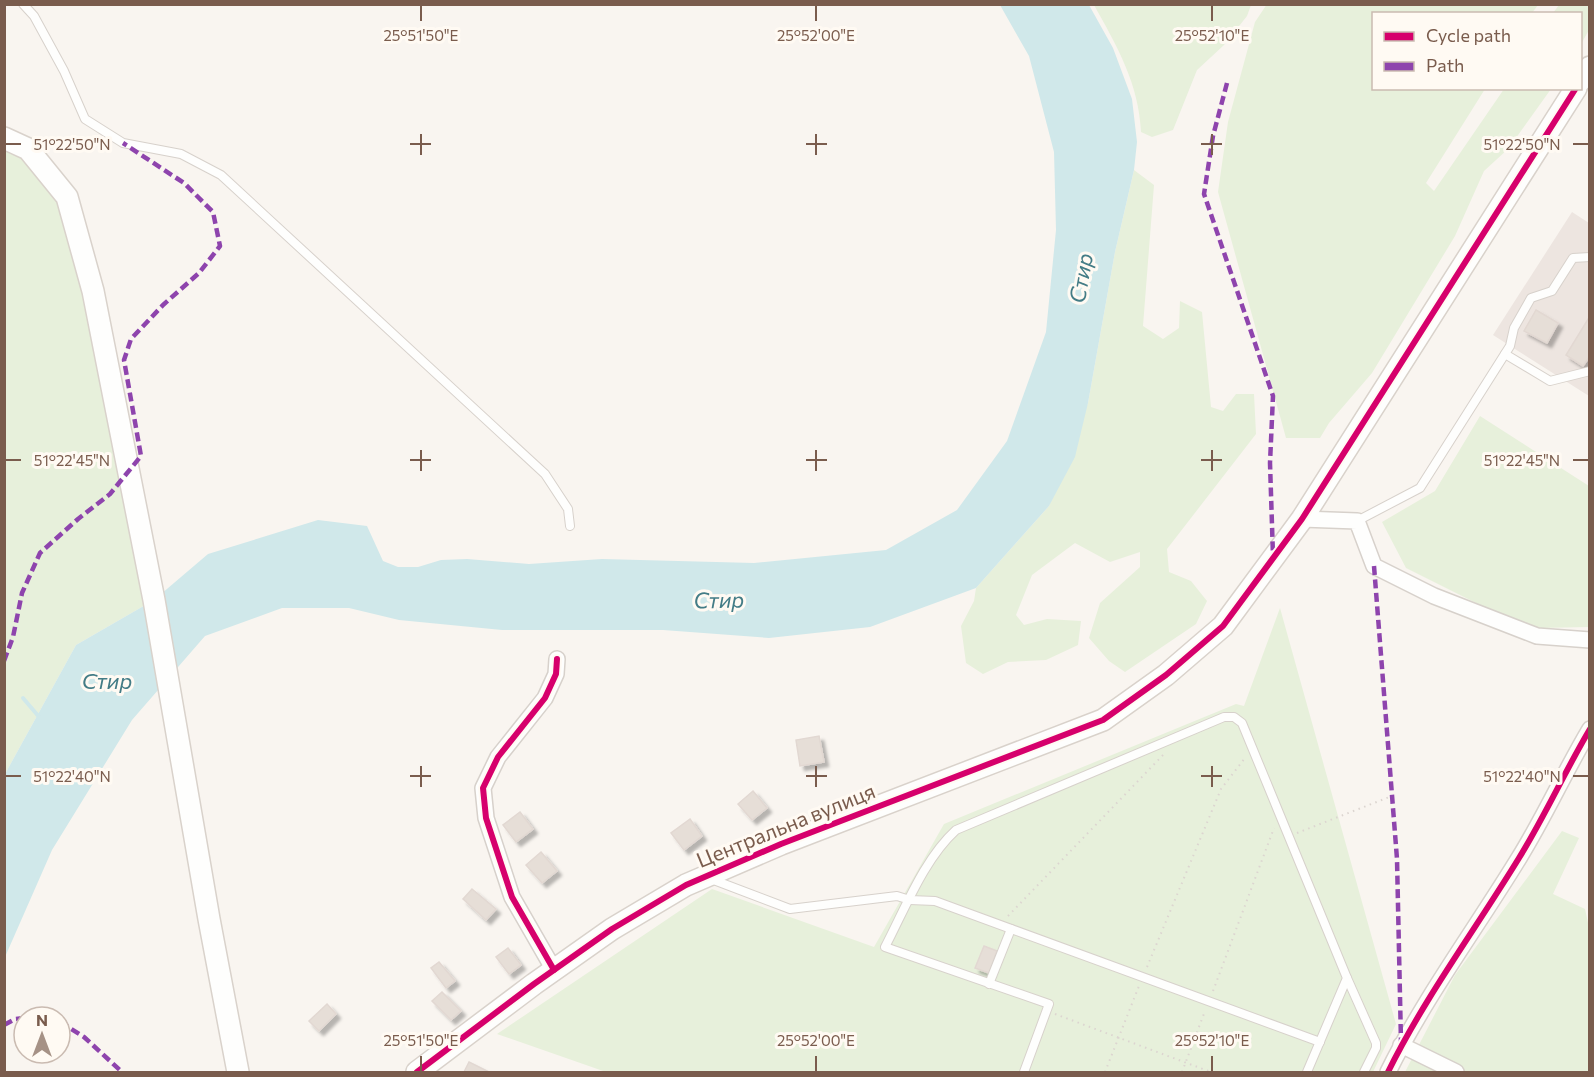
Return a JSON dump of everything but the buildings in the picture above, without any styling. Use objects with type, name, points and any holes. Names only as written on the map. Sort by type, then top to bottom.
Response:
[{"type":"street","name":"Центральна вулиця","points":[[417,1072],[612,929],[686,885],[781,844],[1103,720],[1166,675],[1223,626],[1302,519],[1575,90]]},
{"type":"street","points":[[4,138],[28,149],[67,197],[93,291],[154,600],[209,920],[238,1072]]},
{"type":"street","points":[[1302,519],[1357,521],[1374,566],[1434,596],[1537,636],[1590,640]]},
{"type":"street","points":[[554,970],[512,897],[486,818],[483,788],[498,757],[545,698],[556,674],[557,658]]},
{"type":"street","points":[[1388,1072],[1434,988],[1520,856],[1590,729]]},
{"type":"street","points":[[1401,1045],[1456,1072]]},
{"type":"lane","points":[[23,4],[34,16],[64,71],[85,119],[123,143],[181,154],[221,175],[545,474],[568,509],[570,526]]},
{"type":"lane","points":[[1357,521],[1420,488],[1510,346],[1514,328],[1531,298],[1552,291],[1573,258],[1590,257]]},
{"type":"lane","points":[[1505,354],[1550,381],[1590,371]]},
{"type":"lane","points":[[1024,1072],[1049,1004],[885,947],[942,842],[956,830],[1224,717],[1234,717],[1242,723],[1376,1043],[1376,1048],[1364,1072]]},
{"type":"lane","points":[[706,876],[790,909],[897,896],[910,900],[935,901],[1320,1042]]},
{"type":"lane","points":[[989,984],[1011,929]]},
{"type":"lane","points":[[1307,1072],[1347,978]]},
{"type":"path","points":[[1000,925],[1164,754],[1178,736]]},
{"type":"path","points":[[1105,1072],[1221,789],[1252,748]]},
{"type":"path","points":[[1289,836],[1392,796]]},
{"type":"path","points":[[1182,1072],[1279,814]]},
{"type":"path","points":[[1047,1011],[1211,1072]]},
{"type":"shaded area","points":[[1572,212],[1589,223],[1589,396],[1493,335]]},
{"type":"green space","points":[[1267,4],[1538,5],[1533,12],[1372,12],[1372,90],[1484,90],[1426,183],[1434,191],[1503,90],[1550,90],[1508,149],[1484,171],[1455,236],[1372,373],[1329,423],[1320,438],[1286,438],[1218,192],[1228,122],[1255,22]]},
{"type":"green space","points":[[1094,5],[1251,5],[1247,16],[1224,45],[1197,70],[1173,130],[1152,137],[1141,132],[1131,82]]},
{"type":"green space","points":[[1559,5],[1589,5],[1589,30],[1582,42],[1582,12],[1554,12]]},
{"type":"green space","points":[[5,138],[67,197],[154,600],[76,645],[5,774]]},
{"type":"green space","points":[[1134,170],[1154,185],[1143,326],[1163,339],[1179,328],[1180,301],[1202,312],[1211,407],[1223,411],[1236,394],[1254,394],[1256,434],[1167,549],[1169,572],[1191,581],[1207,601],[1196,624],[1125,672],[1109,661],[1089,638],[1100,603],[1140,567],[1140,552],[1110,562],[1075,543],[1032,575],[1016,615],[1024,625],[1047,619],[1081,621],[1078,645],[1046,660],[1008,662],[983,674],[966,663],[961,626],[974,601],[976,588],[1049,506],[1088,403],[1115,252]]},
{"type":"green space","points":[[1480,416],[1589,486],[1589,627],[1538,628],[1486,608],[1406,568],[1382,522],[1435,491]]},
{"type":"green space","points":[[1280,608],[1396,1024],[1373,1072],[606,1072],[497,1034],[712,889],[874,947],[944,824],[1236,704],[1244,706]]},
{"type":"green space","points":[[1562,831],[1579,838],[1553,894],[1585,909],[1590,932],[1589,1072],[1405,1072],[1455,975]]},
{"type":"water","name":"Стир","points":[[1000,5],[1089,5],[1113,48],[1132,99],[1137,142],[1134,170],[1115,252],[1088,403],[1075,457],[1049,506],[976,588],[870,627],[769,638],[663,630],[502,630],[399,620],[349,608],[282,608],[205,636],[132,720],[52,850],[5,957],[5,774],[76,645],[154,600],[208,554],[318,520],[367,526],[383,561],[398,567],[418,567],[441,560],[467,559],[529,564],[602,559],[754,563],[886,550],[957,510],[1007,441],[1046,332],[1056,230],[1054,152],[1029,56]]},
{"type":"waterway","points":[[23,698],[40,718]]},
{"type":"marked path","points":[[1227,83],[1213,136],[1204,194],[1273,396],[1270,463],[1273,556]]},
{"type":"marked path","points":[[4,661],[13,637],[22,593],[40,553],[110,494],[141,456],[124,360],[131,339],[163,305],[199,273],[220,246],[213,212],[184,183],[123,143]]},
{"type":"marked path","points":[[1374,566],[1397,859],[1401,1042]]},
{"type":"marked path","points":[[4,1025],[12,1021]]},
{"type":"marked path","points":[[72,1030],[84,1037],[122,1072]]},
{"type":"cycle path","points":[[417,1072],[612,929],[686,885],[781,844],[1103,720],[1166,675],[1223,626],[1302,519],[1575,90]]},
{"type":"cycle path","points":[[554,970],[512,897],[486,818],[483,788],[498,757],[545,698],[556,674],[557,659]]},
{"type":"cycle path","points":[[1388,1072],[1434,990],[1528,842],[1590,729]]}]
